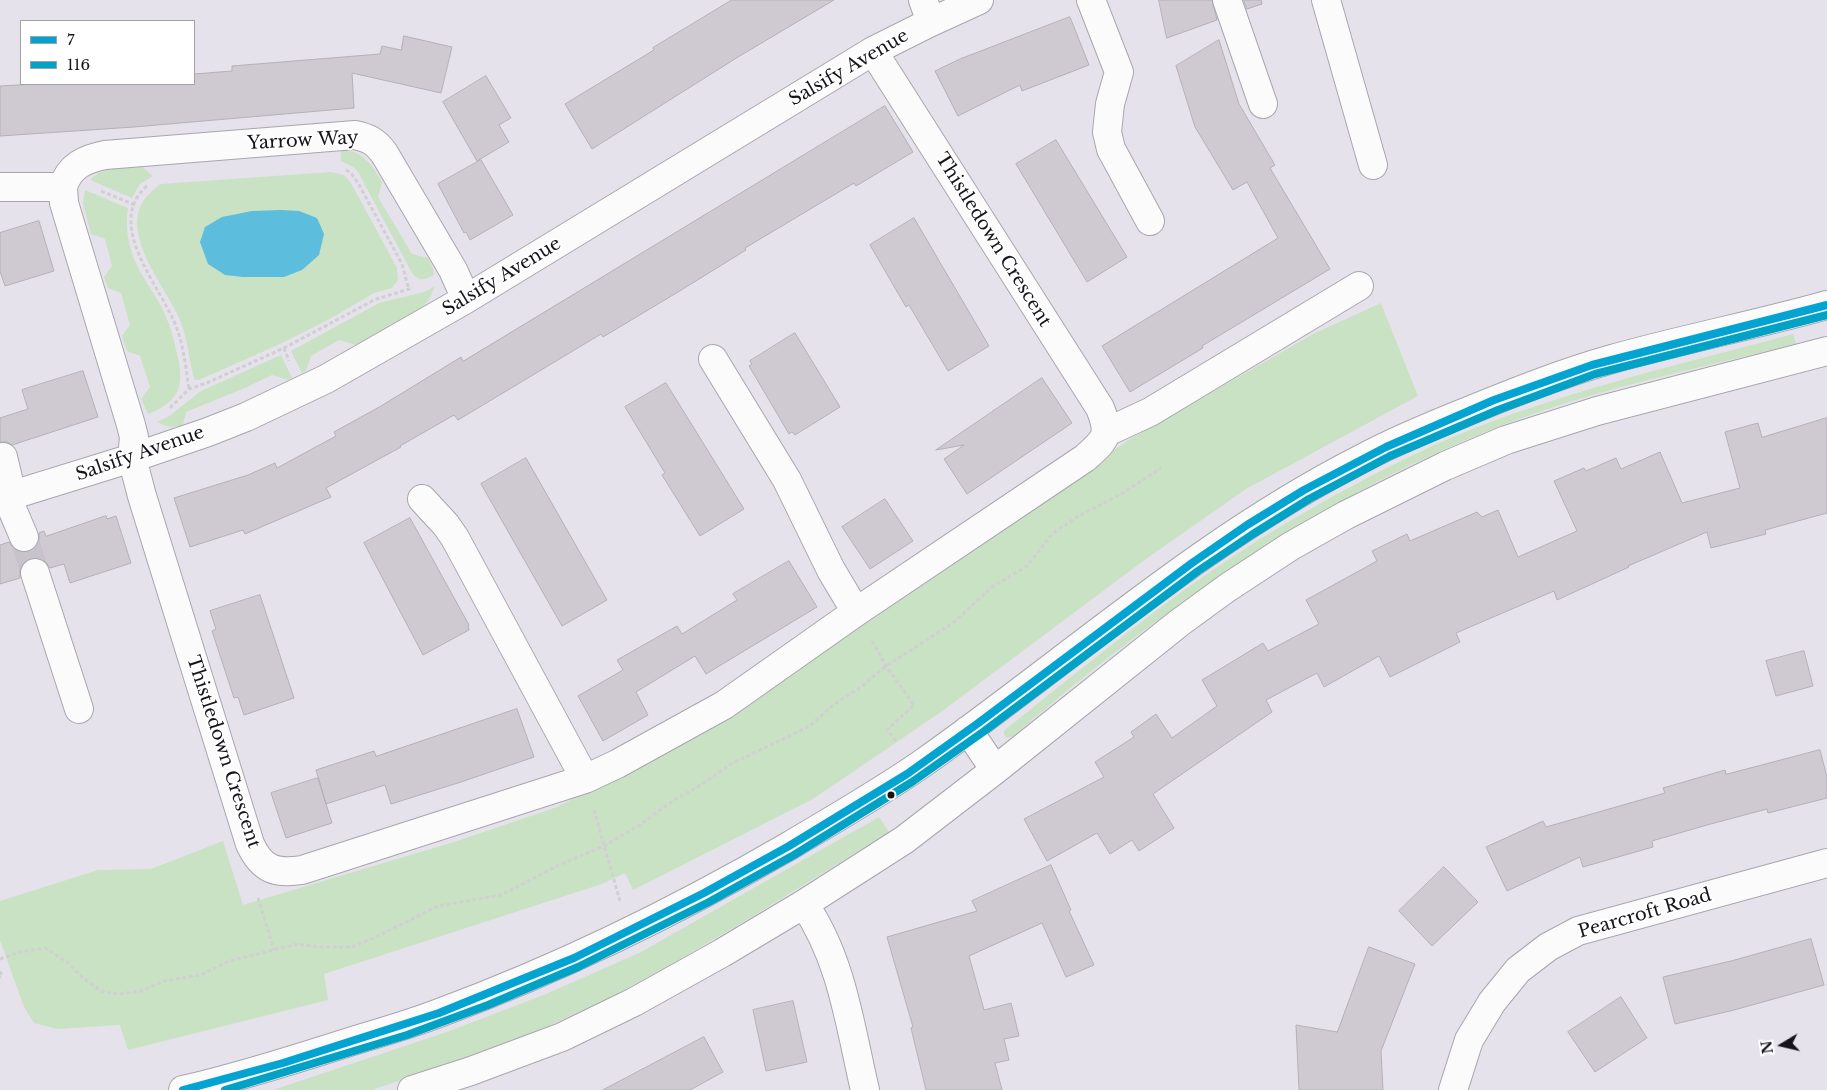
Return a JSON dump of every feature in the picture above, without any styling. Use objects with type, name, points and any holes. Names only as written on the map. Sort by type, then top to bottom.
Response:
[{"type":"street","name":"Salsify Avenue","points":[[6,497],[132,458],[215,429],[291,397],[466,299],[873,51],[927,11],[979,0]]},
{"type":"street","points":[[1091,0],[1118,72],[1110,104],[1107,132],[1111,150],[1150,220]]},
{"type":"street","points":[[1227,0],[1263,104]]},
{"type":"street","points":[[1326,0],[1372,165]]},
{"type":"street","name":"Thistledown Crescent","points":[[873,51],[1100,408],[1106,421],[1107,432]]},
{"type":"street","name":"Yarrow Way","points":[[63,187],[70,171],[75,166],[87,160],[105,155],[355,135],[365,137],[378,144],[384,153],[452,270],[466,299]]},
{"type":"street","points":[[0,187],[63,187],[64,203],[131,425],[134,437],[132,458]]},
{"type":"street","points":[[273,870],[286,872],[302,870],[585,778],[617,764],[724,705],[856,612],[1085,458],[1102,441],[1107,432],[1150,412],[1359,286]]},
{"type":"street","points":[[183,1090],[316,1052],[437,1014],[533,976],[630,932],[757,864],[838,817],[918,766],[1161,584],[1221,543],[1311,486],[1363,457],[1506,395],[1569,373],[1612,359],[1827,305]]},
{"type":"street","points":[[412,1090],[471,1071],[570,1033],[634,1002],[804,904],[904,840],[1227,588],[1291,546],[1394,491],[1445,466],[1506,440],[1561,422],[1607,408],[1827,351]]},
{"type":"street","points":[[713,359],[787,480],[831,570],[856,612]]},
{"type":"street","points":[[3,457],[6,497],[24,538]]},
{"type":"street","name":"Thistledown Crescent","points":[[132,458],[142,496],[250,844],[260,861],[273,870]]},
{"type":"street","points":[[422,499],[446,525],[455,538],[585,778]]},
{"type":"street","points":[[35,573],[79,709]]},
{"type":"street","points":[[968,730],[995,770]]},
{"type":"street","name":"Pearcroft Road","points":[[1452,1090],[1469,1040],[1492,1002],[1518,970],[1548,947],[1578,931],[1827,863]]},
{"type":"street","points":[[804,904],[818,925],[836,966],[866,1090]]},
{"type":"path","points":[[343,168],[352,173],[402,264],[409,290]]},
{"type":"path","points":[[154,182],[144,189],[135,205],[132,224],[134,240],[146,272],[162,297],[178,329],[189,389]]},
{"type":"path","points":[[131,425],[153,418],[168,410],[189,389],[284,348],[376,299],[427,285],[452,270]]},
{"type":"path","points":[[856,612],[886,666],[914,705],[887,730],[918,766]]},
{"type":"path","points":[[585,778],[630,932]]},
{"type":"path","points":[[273,870],[257,900],[274,950]]},
{"type":"path","points":[[0,971],[2,976],[0,977]]},
{"type":"green space","points":[[341,150],[355,153],[370,164],[382,182],[378,197],[412,254],[428,258],[434,275],[423,279],[418,278],[412,273],[358,172],[341,161]]},
{"type":"green space","points":[[141,166],[153,176],[140,184],[132,198],[90,180],[95,175],[107,170]]},
{"type":"green space","points":[[331,172],[344,175],[351,183],[397,268],[398,280],[392,288],[374,293],[328,320],[280,344],[199,380],[195,380],[180,320],[146,257],[140,240],[137,224],[140,208],[149,194],[161,184]]},
{"type":"green space","points":[[85,190],[128,208],[127,228],[135,261],[163,310],[173,337],[180,369],[179,386],[172,399],[166,405],[148,414],[141,399],[150,387],[140,356],[127,351],[122,336],[130,325],[121,293],[108,288],[104,277],[112,266],[105,239],[91,234],[83,203]]},
{"type":"green space","points":[[435,286],[429,300],[420,309],[356,345],[339,340],[311,356],[306,371],[302,373],[291,351],[379,303],[424,292]]},
{"type":"green space","points":[[1381,303],[1418,396],[1246,489],[1146,559],[941,712],[813,799],[633,890],[625,873],[602,884],[324,974],[328,1000],[128,1050],[120,1025],[57,1029],[34,1023],[24,1007],[0,940],[0,901],[98,870],[151,869],[223,841],[243,905],[457,841],[557,807],[688,738],[846,637],[1130,439],[1315,333]]},
{"type":"green space","points":[[1793,334],[1796,344],[1650,379],[1563,404],[1487,431],[1413,464],[1341,501],[1272,542],[1139,634],[1013,736],[1007,738],[1004,735],[1006,729],[1202,577],[1297,517],[1396,463],[1474,429],[1564,397],[1609,383]]},
{"type":"green space","points":[[281,355],[292,378],[288,380],[272,375],[186,412],[183,425],[170,426],[157,422],[169,416],[201,391]]},
{"type":"green space","points":[[879,817],[889,832],[663,969],[603,1001],[546,1027],[471,1056],[372,1090],[273,1090],[444,1033],[546,994],[641,952]]},
{"type":"water","points":[[252,211],[299,211],[317,218],[324,234],[319,255],[302,270],[284,277],[243,277],[225,275],[208,264],[200,242],[205,227],[222,217]]},
{"type":"building","points":[[732,0],[834,0],[738,57],[592,149],[565,104]]},
{"type":"building","points":[[1159,0],[1212,0],[1217,20],[1167,38]]},
{"type":"building","points":[[1244,0],[1261,0],[1262,4],[1247,9]]},
{"type":"building","points":[[1070,17],[1089,65],[1022,91],[1020,85],[958,116],[935,71],[960,59]]},
{"type":"building","points":[[404,36],[452,47],[441,93],[352,73],[354,108],[134,127],[0,136],[0,86],[195,85],[195,74],[232,71],[232,66],[380,54],[382,46],[401,50]]},
{"type":"building","points":[[1219,40],[1239,104],[1275,165],[1270,168],[1330,269],[1130,392],[1102,346],[1278,238],[1247,182],[1233,190],[1195,127],[1176,66]]},
{"type":"building","points":[[486,76],[511,118],[499,125],[509,142],[477,161],[443,102]]},
{"type":"building","points":[[885,106],[913,152],[856,186],[854,183],[745,248],[746,250],[603,337],[601,334],[458,420],[454,415],[401,447],[326,488],[331,497],[245,534],[243,530],[190,547],[174,498],[248,475],[275,463],[277,468],[336,436],[334,432],[381,406],[461,357],[463,361]]},
{"type":"building","points":[[1056,140],[1127,257],[1087,282],[1016,164]]},
{"type":"building","points":[[481,160],[513,215],[470,240],[466,232],[464,233],[438,184]]},
{"type":"building","points":[[914,218],[989,346],[948,371],[909,305],[906,307],[870,245]]},
{"type":"building","points":[[39,221],[54,271],[5,286],[0,271],[0,233]]},
{"type":"building","points":[[795,333],[840,407],[795,435],[792,432],[789,434],[749,366],[752,364],[750,361]]},
{"type":"building","points":[[83,371],[98,417],[12,445],[7,442],[0,442],[0,418],[28,409],[22,390]]},
{"type":"building","points":[[1042,378],[1072,423],[967,494],[944,459],[964,445],[936,450]]},
{"type":"building","points":[[666,383],[744,509],[700,536],[662,475],[665,473],[625,407]]},
{"type":"building","points":[[1827,418],[1827,513],[1765,530],[1766,534],[1711,548],[1707,532],[1628,566],[1557,600],[1554,591],[1456,633],[1460,642],[1390,677],[1379,656],[1324,687],[1317,673],[1266,700],[1272,712],[1153,794],[1174,828],[1139,851],[1132,840],[1110,854],[1097,833],[1047,861],[1024,819],[1104,777],[1095,762],[1134,737],[1131,732],[1156,714],[1172,738],[1217,706],[1202,680],[1263,643],[1268,651],[1319,624],[1306,600],[1377,561],[1372,551],[1407,534],[1410,541],[1477,512],[1482,517],[1498,510],[1518,557],[1577,531],[1554,481],[1584,468],[1586,471],[1616,458],[1621,469],[1660,452],[1682,503],[1740,488],[1725,432],[1758,423],[1762,437]]},
{"type":"building","points":[[526,458],[607,600],[562,626],[481,484]]},
{"type":"building","points":[[885,499],[913,541],[870,569],[842,527]]},
{"type":"building","points":[[106,516],[107,519],[116,516],[131,563],[70,583],[64,564],[50,568],[45,561],[39,558],[31,558],[23,563],[20,570],[20,578],[0,584],[0,545],[9,542],[15,550],[30,552],[37,546],[39,533],[44,531],[46,536]]},
{"type":"building","points":[[410,518],[469,625],[469,630],[423,655],[364,543]]},
{"type":"building","points":[[789,561],[817,607],[706,674],[695,656],[636,692],[648,715],[603,741],[578,696],[623,670],[617,660],[677,626],[682,634],[737,600],[733,594]]},
{"type":"building","points":[[260,595],[294,698],[244,715],[238,697],[234,698],[212,631],[216,629],[210,611]]},
{"type":"building","points":[[1804,651],[1813,686],[1776,696],[1766,661]]},
{"type":"building","points":[[517,709],[534,757],[391,804],[385,785],[326,804],[316,770],[374,751],[376,756]]},
{"type":"building","points":[[1820,750],[1827,777],[1827,798],[1768,813],[1767,809],[1707,825],[1652,841],[1653,847],[1583,867],[1580,857],[1507,891],[1486,847],[1543,821],[1546,827],[1665,793],[1663,788],[1725,770],[1726,774]]},
{"type":"building","points":[[318,778],[332,823],[286,838],[271,793]]},
{"type":"building","points":[[1051,865],[1071,910],[1069,911],[1094,965],[1066,977],[1042,923],[969,956],[984,1010],[1011,1003],[1019,1036],[1004,1039],[1009,1060],[995,1063],[1002,1090],[926,1090],[911,1028],[913,1027],[887,937],[977,911],[972,901]]},
{"type":"building","points":[[1444,867],[1478,902],[1432,946],[1399,911]]},
{"type":"building","points":[[1811,939],[1824,985],[1675,1024],[1663,977]]},
{"type":"building","points":[[1369,947],[1415,964],[1381,1051],[1383,1090],[1299,1090],[1296,1025],[1337,1032]]},
{"type":"building","points":[[1621,997],[1647,1038],[1595,1072],[1568,1032]]},
{"type":"building","points":[[793,1001],[807,1062],[766,1071],[753,1010]]},
{"type":"building","points":[[704,1037],[723,1072],[690,1090],[603,1090]]},
{"type":"tunnel","points":[[24,537],[35,573]]},
{"type":"transit line","name":"7","points":[[183,1090],[283,1063],[439,1013],[574,958],[704,893],[789,846],[907,774],[1192,563],[1247,525],[1304,490],[1386,447],[1494,400],[1592,365],[1827,305]]},
{"type":"transit line","name":"116","points":[[225,1090],[407,1035],[488,1005],[578,967],[709,902],[794,855],[912,782],[983,732],[1198,571],[1309,499],[1390,456],[1498,410],[1595,374],[1827,315]]}]
